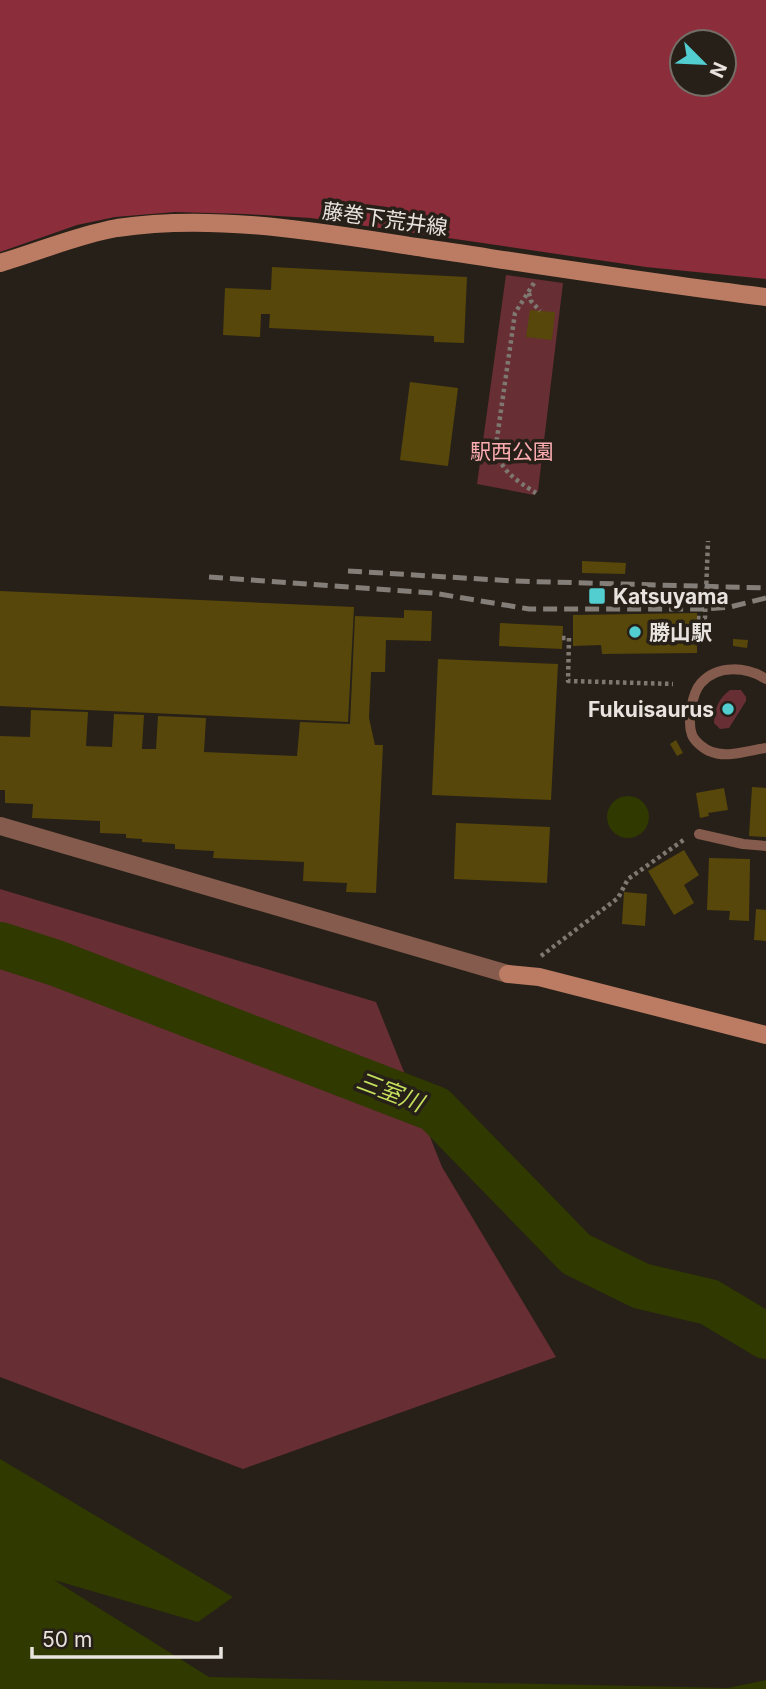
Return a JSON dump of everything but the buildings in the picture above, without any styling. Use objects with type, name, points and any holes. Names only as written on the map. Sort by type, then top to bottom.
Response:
[{"type":"main road","name":"藤巻下荒井線","points":[[0,263],[117,228],[210,224],[310,230],[766,297]]},
{"type":"main road","points":[[508,974],[539,977],[766,1035]]},
{"type":"street","points":[[0,826],[508,974]]},
{"type":"lane","points":[[766,679],[745,669],[727,670],[711,676],[700,683],[695,695],[691,722],[692,735],[700,745],[711,752],[719,754],[766,748]]},
{"type":"lane","points":[[699,834],[766,846]]},
{"type":"path","points":[[536,493],[516,480],[502,466],[496,445],[515,313],[534,285],[538,265]]},
{"type":"path","points":[[530,292],[531,301],[540,311]]},
{"type":"path","points":[[697,618],[705,618],[708,541]]},
{"type":"path","points":[[562,638],[569,638],[568,681],[673,684]]},
{"type":"path","points":[[539,977],[542,954],[618,898],[628,879],[680,841],[699,834]]},
{"type":"green space","name":"駅西公園","points":[[506,275],[563,283],[538,491],[534,495],[477,484]]},
{"type":"green space","points":[[730,690],[741,690],[746,701],[729,728],[720,729],[714,723],[715,713],[720,700]]},
{"type":"green space","points":[[0,889],[376,1002],[442,1167],[556,1357],[243,1469],[0,1377]]},
{"type":"shaded area","points":[[0,0],[766,0],[766,279],[646,267],[311,218],[175,212],[115,217],[77,225],[0,252]]},
{"type":"shaded area","points":[[628,796],[643,802],[649,817],[643,832],[628,838],[613,832],[607,817],[613,802]]},
{"type":"shaded area","points":[[0,1459],[233,1597],[198,1622],[54,1580],[209,1677],[728,1688],[766,1680],[766,1689],[0,1689]]},
{"type":"waterway","name":"三室川","points":[[0,945],[56,963],[435,1109],[576,1254],[641,1286],[709,1302],[766,1336]]},
{"type":"railway","points":[[348,571],[514,581],[766,588]]},
{"type":"railway","points":[[209,577],[433,593],[529,609],[705,609],[730,607],[766,598]]},
{"type":"place","name":"Katsuyama","points":[[597,596]]},
{"type":"place","name":"勝山駅","points":[[635,632]]},
{"type":"place","name":"Fukuisaurus","points":[[728,709]]}]
